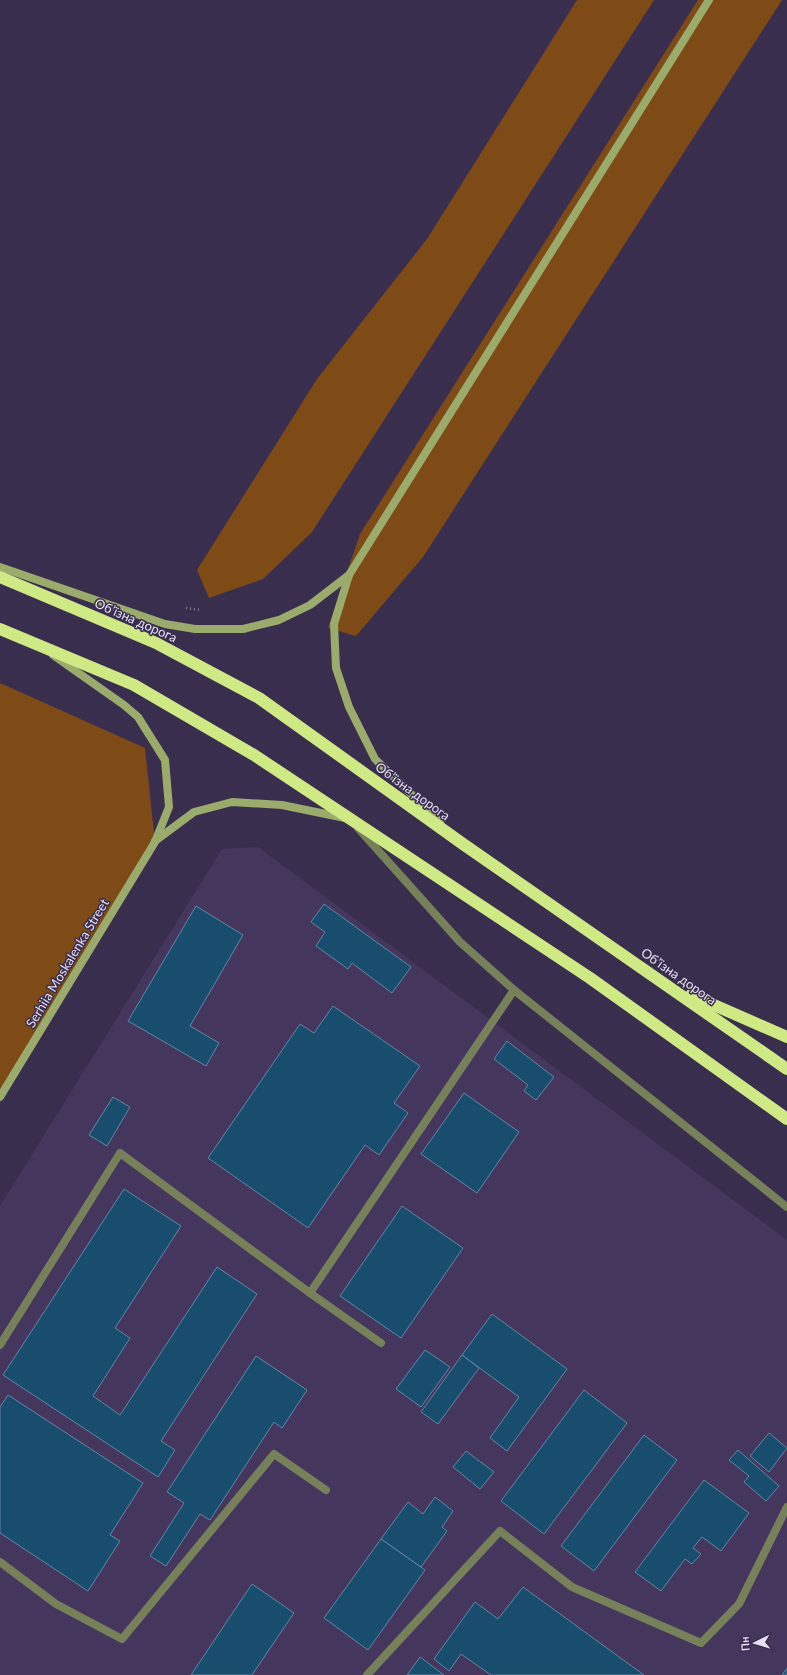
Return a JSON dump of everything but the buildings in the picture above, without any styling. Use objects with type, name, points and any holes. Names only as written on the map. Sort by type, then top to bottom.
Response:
[{"type":"highway","name":"Обʼїзна дорога","points":[[0,577],[156,643],[259,698],[463,844],[787,1069]]},
{"type":"highway","points":[[0,629],[134,685],[254,755],[590,978],[787,1119]]},
{"type":"highway","points":[[666,984],[787,1037]]},
{"type":"main road","points":[[463,844],[375,759],[349,707],[336,668],[334,624],[349,575],[709,0]]},
{"type":"main road","points":[[0,567],[165,624],[195,629],[243,629],[279,620],[310,605],[349,575]]},
{"type":"main road","points":[[36,644],[124,705],[138,717],[165,760],[169,807],[154,842]]},
{"type":"main road","points":[[154,842],[194,812],[232,802],[282,805],[350,819]]},
{"type":"main road","name":"Serhiia Moskalenka Street","points":[[0,1097],[154,842]]},
{"type":"lane","points":[[350,819],[460,942],[514,990],[787,1207]]},
{"type":"lane","points":[[310,1293],[514,990]]},
{"type":"lane","points":[[0,1345],[120,1153],[310,1293],[381,1343]]},
{"type":"lane","points":[[0,1562],[56,1604],[122,1639],[274,1454],[326,1490]]},
{"type":"lane","points":[[367,1675],[500,1531],[572,1587],[701,1643],[739,1604],[787,1507]]},
{"type":"path","points":[[183,608],[205,611]]},
{"type":"shaded area","points":[[577,0],[654,0],[312,532],[263,579],[209,598],[197,570],[317,379],[427,239]]},
{"type":"shaded area","points":[[698,0],[782,0],[423,557],[356,636],[328,628],[360,534]]},
{"type":"shaded area","points":[[0,683],[145,748],[155,842],[0,1097]]},
{"type":"shaded area","points":[[258,847],[787,1240],[787,1675],[0,1675],[0,1206],[222,849]]}]
